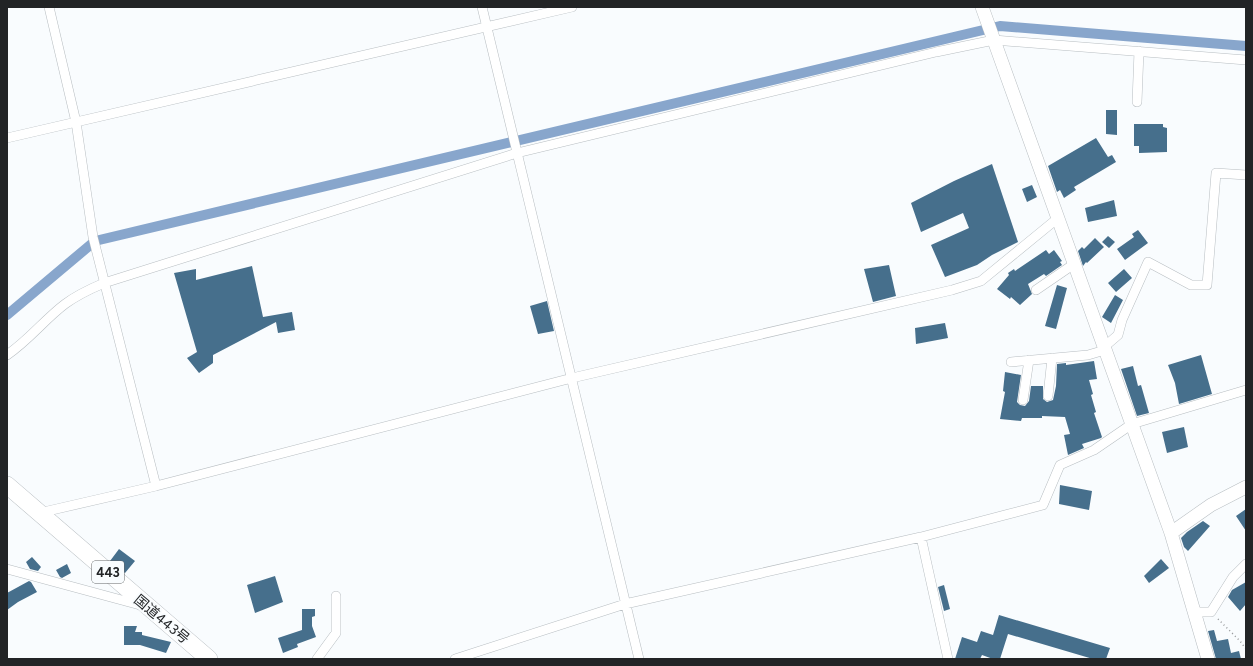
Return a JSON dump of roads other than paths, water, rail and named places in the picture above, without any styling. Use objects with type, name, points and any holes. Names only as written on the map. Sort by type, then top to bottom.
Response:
[{"type":"highway","name":"国道443号","points":[[7,485],[209,659]]},
{"type":"street","points":[[49,7],[76,122],[93,237],[156,486]]},
{"type":"street","points":[[482,7],[639,659]]},
{"type":"street","points":[[7,138],[487,28],[572,7]]},
{"type":"street","points":[[984,12],[1171,533],[1208,659]]},
{"type":"street","points":[[7,355],[19,347],[64,304],[82,292],[104,283],[517,152],[993,38],[1246,60]]},
{"type":"street","points":[[1137,102],[1139,51]]},
{"type":"street","points":[[1011,362],[1088,355],[1104,348],[1118,335],[1122,320],[1148,262],[1192,284],[1206,285],[1216,172],[1246,175]]},
{"type":"street","points":[[39,513],[156,486],[572,378],[952,290],[981,281],[1058,218]]},
{"type":"street","points":[[1036,290],[1074,264]]},
{"type":"street","points":[[1048,396],[1052,358]]},
{"type":"street","points":[[1023,400],[1029,360]]},
{"type":"street","points":[[455,659],[625,604],[921,537],[1043,505],[1060,465],[1094,450],[1132,424],[1246,390]]},
{"type":"street","points":[[1171,533],[1211,505],[1246,487]]},
{"type":"street","points":[[921,537],[948,659]]},
{"type":"street","points":[[1195,612],[1211,612],[1233,577],[1246,564]]},
{"type":"street","points":[[7,569],[147,606]]},
{"type":"street","points":[[317,659],[336,633],[336,596]]},
{"type":"waterway","points":[[7,315],[95,241],[1000,26],[1246,46]]}]
